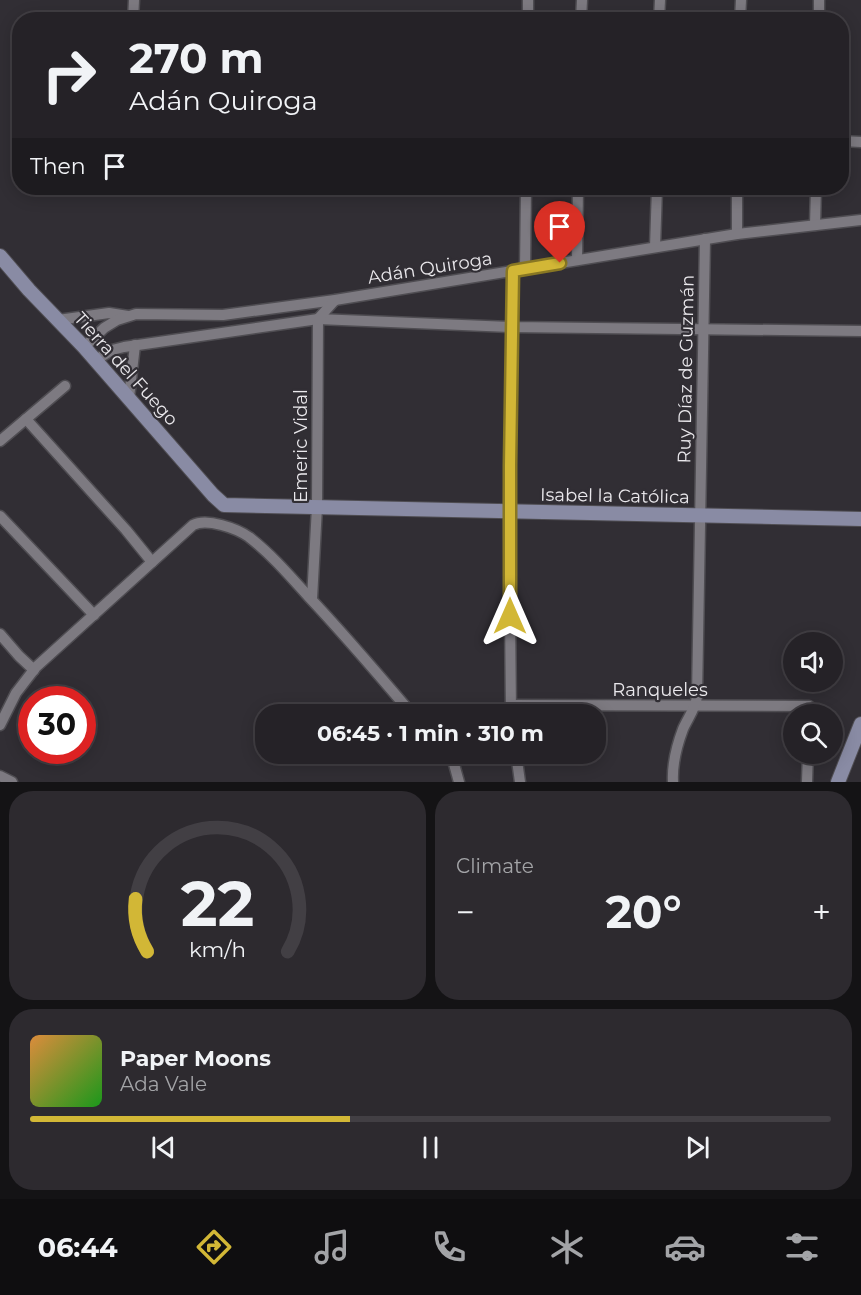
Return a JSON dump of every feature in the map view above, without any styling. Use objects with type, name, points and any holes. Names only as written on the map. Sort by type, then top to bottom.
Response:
[{"type":"main road","name":"Tierra del Fuego","points":[[0,256],[96,360],[224,505]]},
{"type":"main road","name":"Isabel la Católica","points":[[224,505],[861,519]]},
{"type":"main road","points":[[838,782],[861,724]]},
{"type":"main road","points":[[847,782],[861,746]]},
{"type":"street","points":[[525,269],[526,195]]},
{"type":"street","points":[[577,260],[578,195]]},
{"type":"street","points":[[655,248],[657,195]]},
{"type":"street","points":[[737,195],[737,234]]},
{"type":"street","points":[[815,225],[816,195]]},
{"type":"street","name":"Adán Quiroga","points":[[84,347],[104,328],[136,314],[223,315],[335,300],[737,234],[861,220]]},
{"type":"street","name":"Ruy Díaz de Guzmán","points":[[673,782],[672,766],[683,730],[695,707],[705,239]]},
{"type":"street","points":[[510,704],[509,511],[513,271]]},
{"type":"street","points":[[318,319],[335,300]]},
{"type":"street","points":[[250,311],[257,327]]},
{"type":"street","points":[[58,320],[109,313],[128,316]]},
{"type":"street","points":[[96,360],[112,350],[135,345],[318,319],[511,327],[861,331]]},
{"type":"street","name":"Emeric Vidal","points":[[312,600],[317,507],[318,319]]},
{"type":"street","points":[[129,398],[135,345]]},
{"type":"street","points":[[0,441],[64,386]]},
{"type":"street","points":[[26,419],[152,562]]},
{"type":"street","points":[[0,516],[94,615]]},
{"type":"street","points":[[0,725],[16,693],[34,670],[193,525],[200,522],[210,522],[247,536],[312,600],[403,704]]},
{"type":"street","points":[[0,634],[34,670]]},
{"type":"street","name":"Ranqueles","points":[[606,708],[695,707],[783,709]]},
{"type":"street","points":[[454,764],[459,782]]},
{"type":"street","points":[[518,764],[520,782]]},
{"type":"street","points":[[807,782],[808,764]]},
{"type":"street","points":[[0,776],[12,782]]},
{"type":"route","points":[[510,616],[513,271],[560,263]]}]
